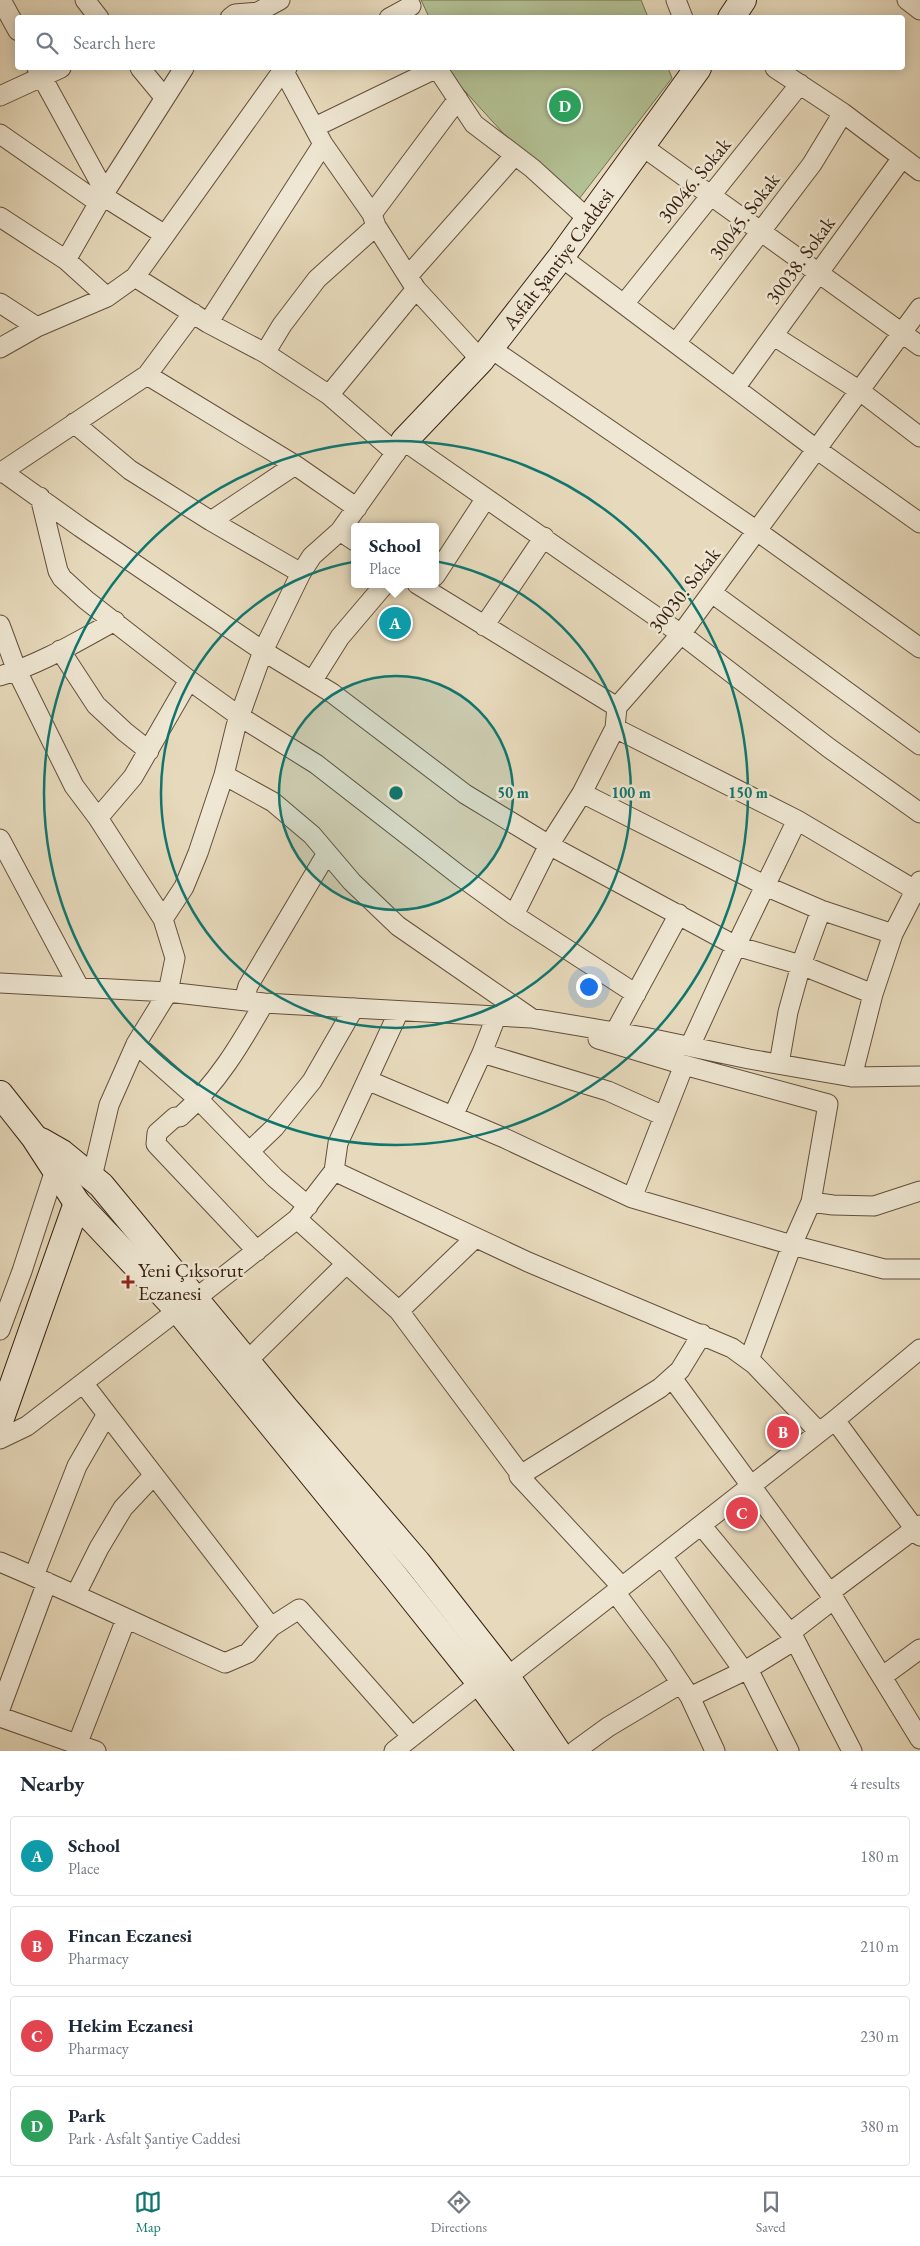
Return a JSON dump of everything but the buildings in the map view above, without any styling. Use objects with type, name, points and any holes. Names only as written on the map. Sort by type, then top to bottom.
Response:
[{"type":"street","points":[[1,0],[15,26]]},
{"type":"street","points":[[85,0],[97,15]]},
{"type":"street","points":[[234,15],[253,15],[280,0]]},
{"type":"street","points":[[676,0],[682,15]]},
{"type":"street","points":[[907,0],[920,10]]},
{"type":"street","points":[[396,15],[412,8]]},
{"type":"street","points":[[142,70],[164,97]]},
{"type":"street","points":[[66,260],[102,197],[183,70]]},
{"type":"street","points":[[0,348],[37,327],[107,297],[135,277],[283,70]]},
{"type":"street","points":[[285,70],[323,144],[374,220],[412,282],[486,354],[757,531],[920,648]]},
{"type":"street","points":[[315,127],[433,70]]},
{"type":"street","points":[[438,70],[474,124],[515,155],[588,220]]},
{"type":"street","name":"Asfalt Şantiye Caddesi","points":[[400,447],[486,354],[562,256],[697,70]]},
{"type":"street","points":[[778,70],[843,113],[920,171]]},
{"type":"street","points":[[0,96],[40,72],[102,197]]},
{"type":"street","name":"30046. Sokak","points":[[624,304],[800,84]]},
{"type":"street","points":[[265,353],[282,325],[317,279],[374,220],[458,99]]},
{"type":"street","name":"30045. Sokak","points":[[676,343],[812,164],[843,113]]},
{"type":"street","points":[[0,134],[165,235]]},
{"type":"street","points":[[323,144],[200,318],[147,375],[1,472],[263,651],[313,680],[465,794],[549,845],[736,946],[801,965],[874,994]]},
{"type":"street","points":[[642,146],[920,346]]},
{"type":"street","points":[[329,395],[412,282],[515,155]]},
{"type":"street","name":"30038. Sokak","points":[[735,388],[902,158]]},
{"type":"street","points":[[0,217],[66,260],[107,297]]},
{"type":"street","points":[[562,256],[817,450],[920,523]]},
{"type":"street","points":[[135,277],[200,318],[265,353],[329,395],[400,447],[486,498],[544,537],[681,634],[829,748],[920,813]]},
{"type":"street","points":[[0,303],[37,327]]},
{"type":"street","name":"30030. Sokak","points":[[616,707],[681,634],[920,308]]},
{"type":"street","points":[[774,336],[860,391],[920,437]]},
{"type":"street","points":[[147,375],[295,465],[357,508]]},
{"type":"street","points":[[74,424],[130,470],[211,521],[301,573]]},
{"type":"street","points":[[352,523],[357,508],[400,447]]},
{"type":"street","points":[[211,521],[295,465]]},
{"type":"street","points":[[40,497],[62,578],[86,600],[189,680],[239,716],[316,764],[460,876],[514,915],[636,994]]},
{"type":"street","points":[[439,567],[486,498]]},
{"type":"street","points":[[163,919],[184,887],[198,853],[224,775],[239,716],[263,651],[301,573],[312,556],[347,536]]},
{"type":"street","points":[[484,626],[544,537]]},
{"type":"street","points":[[313,680],[340,637],[382,588]]},
{"type":"street","points":[[432,588],[484,626],[616,707],[615,728],[582,793],[549,845],[514,915]]},
{"type":"street","points":[[712,592],[920,745]]},
{"type":"street","points":[[8,673],[60,650],[115,621]]},
{"type":"street","points":[[0,625],[8,673],[74,786],[98,818],[163,919],[176,958],[168,992],[136,1044],[109,1105],[92,1177]]},
{"type":"street","points":[[60,650],[96,705],[149,751]]},
{"type":"street","points":[[98,818],[133,777],[189,680]]},
{"type":"street","points":[[615,728],[797,820],[918,888],[893,934],[874,994],[852,1077]]},
{"type":"street","points":[[224,775],[273,802],[312,835],[352,882],[398,926],[531,1018]]},
{"type":"street","points":[[582,793],[764,886],[821,910],[893,934]]},
{"type":"street","points":[[690,1046],[764,886],[797,820]]},
{"type":"street","points":[[0,839],[79,986]]},
{"type":"street","points":[[244,1000],[248,986],[327,853]]},
{"type":"street","points":[[779,1064],[788,1012],[801,965],[821,910]]},
{"type":"street","points":[[615,1032],[679,914]]},
{"type":"street","points":[[0,983],[168,992],[264,1003],[531,1018],[852,1077],[920,1076]]},
{"type":"street","points":[[257,1251],[156,1144],[157,1133],[175,1117],[180,1117],[199,1100],[223,1071],[264,1003]]},
{"type":"street","points":[[250,1151],[274,1128],[312,1081],[354,1008]]},
{"type":"street","points":[[0,1439],[27,1426],[257,1251],[302,1213],[334,1171],[338,1143],[399,1011]]},
{"type":"street","points":[[454,1116],[496,1017]]},
{"type":"street","points":[[571,1025],[596,1039],[828,1104],[811,1202],[792,1245],[749,1360]]},
{"type":"street","points":[[136,1044],[199,1100],[276,1178],[345,1265],[399,1311],[518,1471],[519,1476],[618,1590],[685,1690],[715,1751]]},
{"type":"street","points":[[482,1053],[608,1091],[664,1116]]},
{"type":"street","points":[[632,1198],[684,1065]]},
{"type":"street","points":[[367,1080],[454,1116],[632,1198],[792,1245],[884,1269],[920,1268]]},
{"type":"street","points":[[0,1094],[34,1137],[77,1203],[246,1361],[417,1562],[506,1677],[557,1751]]},
{"type":"street","points":[[34,1137],[62,1153],[101,1185],[295,1452],[480,1683],[530,1750]]},
{"type":"street","points":[[0,1330],[22,1272],[55,1170]]},
{"type":"street","points":[[334,1171],[528,1262],[732,1348],[749,1360],[819,1432]]},
{"type":"street","points":[[811,1202],[833,1205],[874,1206],[920,1191]]},
{"type":"street","points":[[0,1421],[77,1203]]},
{"type":"street","points":[[399,1311],[475,1238]]},
{"type":"street","points":[[246,1361],[345,1265]]},
{"type":"street","points":[[519,1476],[660,1388],[680,1370],[702,1334]]},
{"type":"street","points":[[506,1677],[835,1420],[920,1349]]},
{"type":"street","points":[[672,1378],[832,1596],[920,1739]]},
{"type":"street","points":[[83,1382],[271,1627]]},
{"type":"street","points":[[0,1709],[77,1466],[107,1414]]},
{"type":"street","points":[[575,1751],[608,1727],[685,1690],[745,1669],[793,1636],[832,1596],[918,1530],[835,1420]]},
{"type":"street","points":[[76,1594],[99,1548],[123,1508],[154,1475]]},
{"type":"street","points":[[701,1524],[793,1636],[852,1751]]},
{"type":"street","points":[[662,1556],[745,1669],[789,1751]]},
{"type":"street","points":[[0,1562],[76,1594],[126,1619],[224,1663],[248,1653],[271,1627],[299,1609],[412,1737]]},
{"type":"street","points":[[77,1745],[126,1619]]},
{"type":"street","points":[[882,1676],[920,1649]]},
{"type":"street","points":[[394,1751],[480,1683]]},
{"type":"street","points":[[0,1718],[96,1751]]},
{"type":"green space","points":[[421,0],[641,0],[647,15],[428,15]]},
{"type":"green space","points":[[450,70],[669,70],[672,78],[579,199],[503,133],[453,78]]},
{"type":"place","name":"Park","points":[[565,106]]},
{"type":"place","name":"School","points":[[395,623]]},
{"type":"place","name":"Yeni Çıksorut Eczanesi","points":[[128,1282]]},
{"type":"place","name":"Fincan Eczanesi","points":[[783,1432]]},
{"type":"place","name":"Hekim Eczanesi","points":[[742,1513]]}]
